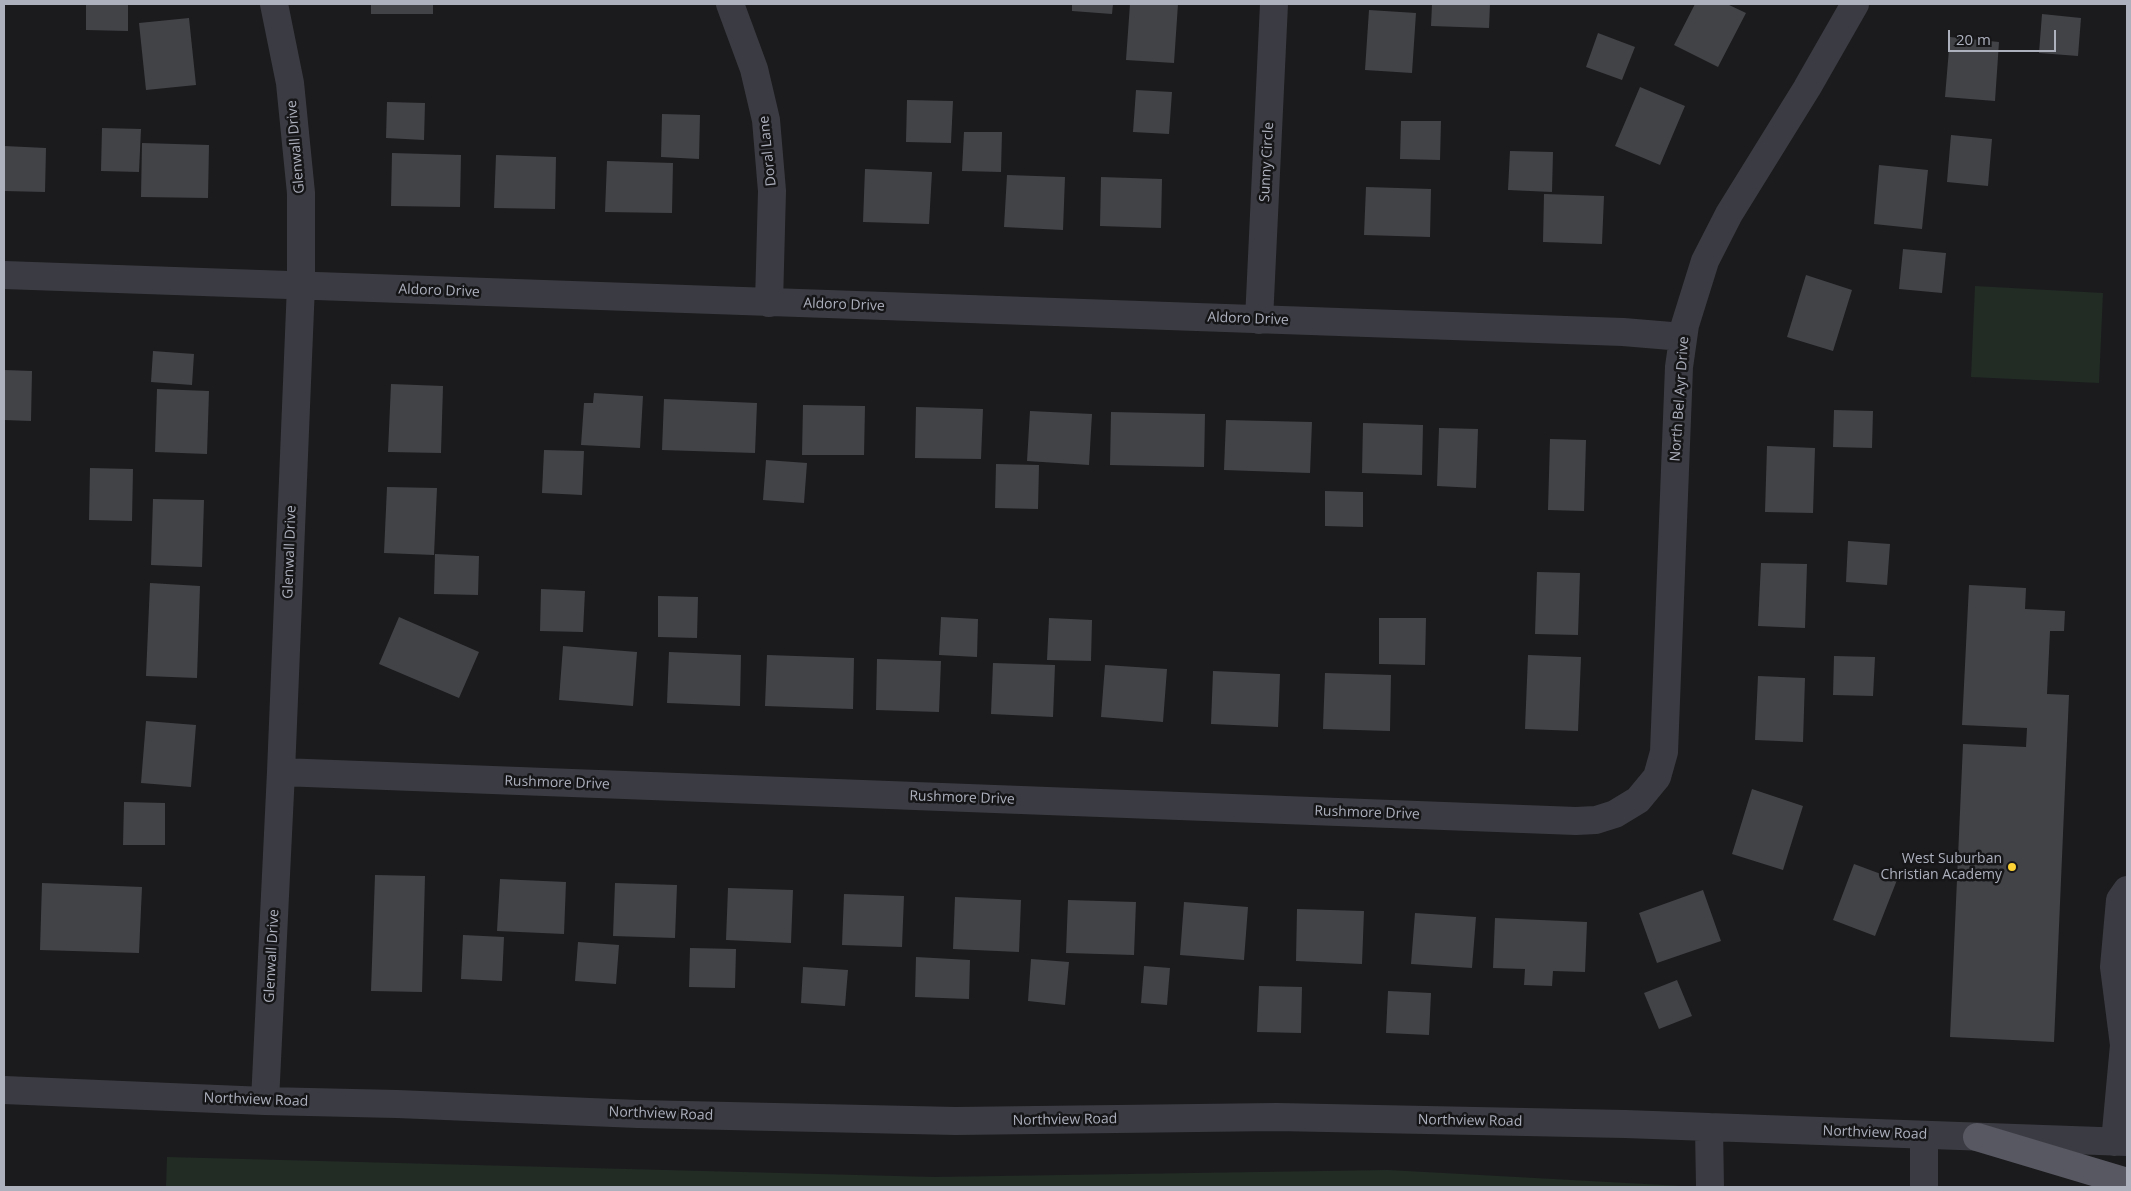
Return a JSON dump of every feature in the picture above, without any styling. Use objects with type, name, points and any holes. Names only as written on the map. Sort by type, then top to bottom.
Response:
[{"type":"main road","points":[[1976,1137],[2127,1182]]},
{"type":"street","name":"Glenwall Drive","points":[[265,1101],[301,286],[301,193],[290,83],[274,4]]},
{"type":"street","name":"Doral Lane","points":[[730,4],[754,69],[766,120],[772,191],[769,303]]},
{"type":"street","name":"Sunny Circle","points":[[1259,320],[1274,4]]},
{"type":"street","name":"North Bel Ayr Drive","points":[[1638,800],[1657,777],[1664,752],[1679,376],[1685,325],[1705,261],[1729,214],[1807,88],[1856,4]]},
{"type":"street","name":"Aldoro Drive","points":[[4,275],[1623,332],[1683,336]]},
{"type":"street","name":"Rushmore Drive","points":[[281,772],[1576,821],[1596,820],[1615,814],[1638,800]]},
{"type":"street","points":[[2121,1142],[2126,1045],[2114,967],[2120,900],[2127,890]]},
{"type":"street","name":"Northview Road","points":[[4,1090],[638,1114],[956,1121],[1277,1117],[1709,1127],[2121,1142]]},
{"type":"street","points":[[1709,1127],[1710,1187]]},
{"type":"street","points":[[1924,1135],[1924,1187]]},
{"type":"shaded area","points":[[1975,286],[2103,293],[2099,383],[1971,377]]},
{"type":"shaded area","points":[[167,1157],[934,1177],[1388,1170],[1700,1187],[166,1187]]},
{"type":"building","points":[[86,4],[128,4],[128,31],[86,30]]},
{"type":"building","points":[[371,4],[433,4],[433,14],[371,14]]},
{"type":"building","points":[[1072,4],[1113,4],[1112,14],[1072,11]]},
{"type":"building","points":[[1130,4],[1178,4],[1174,63],[1126,60]]},
{"type":"building","points":[[1432,4],[1490,4],[1489,28],[1431,26]]},
{"type":"building","points":[[1695,4],[1727,4],[1746,13],[1718,67],[1674,45]]},
{"type":"building","points":[[1369,10],[1416,13],[1412,73],[1365,70]]},
{"type":"building","points":[[2042,14],[2081,18],[2078,56],[2039,53]]},
{"type":"building","points":[[189,18],[196,85],[146,90],[139,23]]},
{"type":"building","points":[[1598,33],[1635,47],[1622,80],[1586,67]]},
{"type":"building","points":[[1950,37],[1999,42],[1995,101],[1945,97]]},
{"type":"building","points":[[1640,87],[1685,106],[1660,165],[1615,146]]},
{"type":"building","points":[[1136,90],[1172,92],[1169,134],[1133,132]]},
{"type":"building","points":[[907,100],[953,101],[951,143],[906,142]]},
{"type":"building","points":[[387,102],[425,103],[424,140],[386,138]]},
{"type":"building","points":[[662,114],[700,115],[699,159],[661,157]]},
{"type":"building","points":[[1401,121],[1441,121],[1440,160],[1400,159]]},
{"type":"building","points":[[102,128],[141,129],[139,172],[101,171]]},
{"type":"building","points":[[964,132],[1002,132],[1001,172],[962,171]]},
{"type":"building","points":[[1951,135],[1992,139],[1988,186],[1947,182]]},
{"type":"building","points":[[142,143],[209,145],[208,198],[141,197]]},
{"type":"building","points":[[4,146],[46,148],[45,192],[4,191]]},
{"type":"building","points":[[1510,151],[1553,152],[1552,192],[1508,190]]},
{"type":"building","points":[[392,153],[461,155],[460,207],[391,206]]},
{"type":"building","points":[[496,155],[556,157],[555,209],[494,208]]},
{"type":"building","points":[[607,161],[673,163],[672,213],[605,212]]},
{"type":"building","points":[[1879,165],[1928,170],[1922,229],[1874,224]]},
{"type":"building","points":[[865,169],[932,172],[929,224],[863,222]]},
{"type":"building","points":[[1007,175],[1065,177],[1063,230],[1004,227]]},
{"type":"building","points":[[1101,177],[1162,179],[1161,228],[1100,226]]},
{"type":"building","points":[[1366,187],[1431,189],[1430,237],[1364,235]]},
{"type":"building","points":[[1544,194],[1604,196],[1602,244],[1543,242]]},
{"type":"building","points":[[1903,249],[1946,253],[1942,293],[1899,289]]},
{"type":"building","points":[[1806,275],[1852,290],[1833,351],[1787,337]]},
{"type":"building","points":[[153,351],[194,354],[192,385],[151,382]]},
{"type":"building","points":[[4,370],[32,371],[31,421],[4,420]]},
{"type":"building","points":[[391,384],[443,386],[441,453],[388,452]]},
{"type":"building","points":[[157,389],[209,391],[207,454],[155,452]]},
{"type":"building","points":[[594,393],[643,396],[640,448],[581,445],[584,403],[593,403]]},
{"type":"building","points":[[664,399],[757,403],[755,453],[662,450]]},
{"type":"building","points":[[803,405],[865,406],[864,455],[802,455]]},
{"type":"building","points":[[916,407],[983,409],[981,459],[915,458]]},
{"type":"building","points":[[1834,410],[1873,411],[1872,448],[1833,447]]},
{"type":"building","points":[[1030,411],[1092,414],[1089,465],[1027,461]]},
{"type":"building","points":[[1111,412],[1205,414],[1204,467],[1110,465]]},
{"type":"building","points":[[1226,420],[1312,422],[1310,473],[1224,470]]},
{"type":"building","points":[[1363,423],[1423,425],[1422,475],[1362,473]]},
{"type":"building","points":[[1439,428],[1478,429],[1476,488],[1437,486]]},
{"type":"building","points":[[1550,439],[1586,440],[1584,511],[1548,510]]},
{"type":"building","points":[[1767,446],[1815,448],[1813,513],[1765,512]]},
{"type":"building","points":[[544,450],[584,451],[582,495],[542,493]]},
{"type":"building","points":[[766,460],[807,463],[804,503],[763,500]]},
{"type":"building","points":[[996,464],[1039,465],[1038,509],[995,508]]},
{"type":"building","points":[[90,468],[133,469],[132,521],[89,520]]},
{"type":"building","points":[[387,487],[437,488],[434,555],[384,553]]},
{"type":"building","points":[[1325,491],[1363,492],[1363,527],[1325,526]]},
{"type":"building","points":[[153,499],[204,500],[202,567],[151,565]]},
{"type":"building","points":[[1848,541],[1890,544],[1887,585],[1846,582]]},
{"type":"building","points":[[435,554],[479,556],[478,595],[434,594]]},
{"type":"building","points":[[1761,563],[1807,564],[1805,628],[1758,626]]},
{"type":"building","points":[[1537,572],[1580,573],[1578,635],[1535,634]]},
{"type":"building","points":[[150,583],[200,586],[197,678],[146,676]]},
{"type":"building","points":[[1969,585],[2026,588],[2025,609],[2065,611],[2064,631],[2050,631],[2047,694],[2069,695],[2054,1042],[1950,1037],[1963,744],[2026,747],[2027,728],[1962,725]]},
{"type":"building","points":[[541,589],[585,591],[583,632],[540,631]]},
{"type":"building","points":[[658,596],[698,597],[697,638],[658,637]]},
{"type":"building","points":[[399,617],[479,652],[459,698],[379,664]]},
{"type":"building","points":[[941,617],[978,619],[977,657],[939,655]]},
{"type":"building","points":[[1049,618],[1092,620],[1091,661],[1047,660]]},
{"type":"building","points":[[1379,618],[1426,618],[1425,665],[1379,664]]},
{"type":"building","points":[[563,646],[637,652],[633,706],[559,700]]},
{"type":"building","points":[[669,652],[741,655],[740,706],[667,703]]},
{"type":"building","points":[[767,655],[854,658],[853,709],[765,706]]},
{"type":"building","points":[[1528,655],[1581,657],[1578,731],[1525,729]]},
{"type":"building","points":[[1834,656],[1875,657],[1873,696],[1833,695]]},
{"type":"building","points":[[877,659],[941,661],[939,712],[876,710]]},
{"type":"building","points":[[993,663],[1055,665],[1053,717],[991,714]]},
{"type":"building","points":[[1105,665],[1167,669],[1163,722],[1101,717]]},
{"type":"building","points":[[1213,671],[1280,674],[1278,727],[1211,724]]},
{"type":"building","points":[[1325,673],[1391,675],[1390,731],[1323,729]]},
{"type":"building","points":[[1758,676],[1805,678],[1803,742],[1755,740]]},
{"type":"building","points":[[146,721],[196,725],[191,787],[141,783]]},
{"type":"building","points":[[1752,789],[1803,806],[1783,870],[1732,854]]},
{"type":"building","points":[[124,802],[165,803],[165,845],[123,845]]},
{"type":"building","points":[[1854,864],[1897,880],[1875,936],[1833,920]]},
{"type":"building","points":[[375,875],[425,876],[422,992],[371,991]]},
{"type":"building","points":[[500,879],[566,882],[564,934],[497,931]]},
{"type":"building","points":[[42,883],[142,887],[139,953],[40,950]]},
{"type":"building","points":[[615,883],[677,885],[675,938],[613,936]]},
{"type":"building","points":[[728,888],[793,890],[791,943],[726,940]]},
{"type":"building","points":[[1703,890],[1721,941],[1657,963],[1639,913]]},
{"type":"building","points":[[844,894],[904,896],[902,947],[842,945]]},
{"type":"building","points":[[955,897],[1021,900],[1019,952],[953,949]]},
{"type":"building","points":[[1068,900],[1136,902],[1134,955],[1066,953]]},
{"type":"building","points":[[1184,902],[1248,907],[1244,960],[1180,955]]},
{"type":"building","points":[[1297,909],[1364,911],[1362,964],[1296,961]]},
{"type":"building","points":[[1415,913],[1476,917],[1472,968],[1411,964]]},
{"type":"building","points":[[1495,918],[1587,922],[1585,972],[1553,971],[1552,986],[1524,985],[1525,969],[1493,968]]},
{"type":"building","points":[[463,935],[504,937],[502,981],[461,979]]},
{"type":"building","points":[[578,942],[619,945],[616,984],[575,981]]},
{"type":"building","points":[[690,948],[736,949],[735,988],[689,987]]},
{"type":"building","points":[[916,957],[970,960],[969,999],[915,997]]},
{"type":"building","points":[[1031,959],[1069,962],[1065,1005],[1028,1001]]},
{"type":"building","points":[[1144,966],[1170,968],[1167,1005],[1141,1003]]},
{"type":"building","points":[[803,967],[848,970],[845,1006],[801,1003]]},
{"type":"building","points":[[1677,980],[1692,1016],[1659,1029],[1644,993]]},
{"type":"building","points":[[1259,986],[1302,987],[1301,1033],[1257,1032]]},
{"type":"building","points":[[1388,991],[1431,993],[1429,1035],[1386,1033]]},
{"type":"place","name":"West Suburban Christian Academy","points":[[2012,867]]}]
